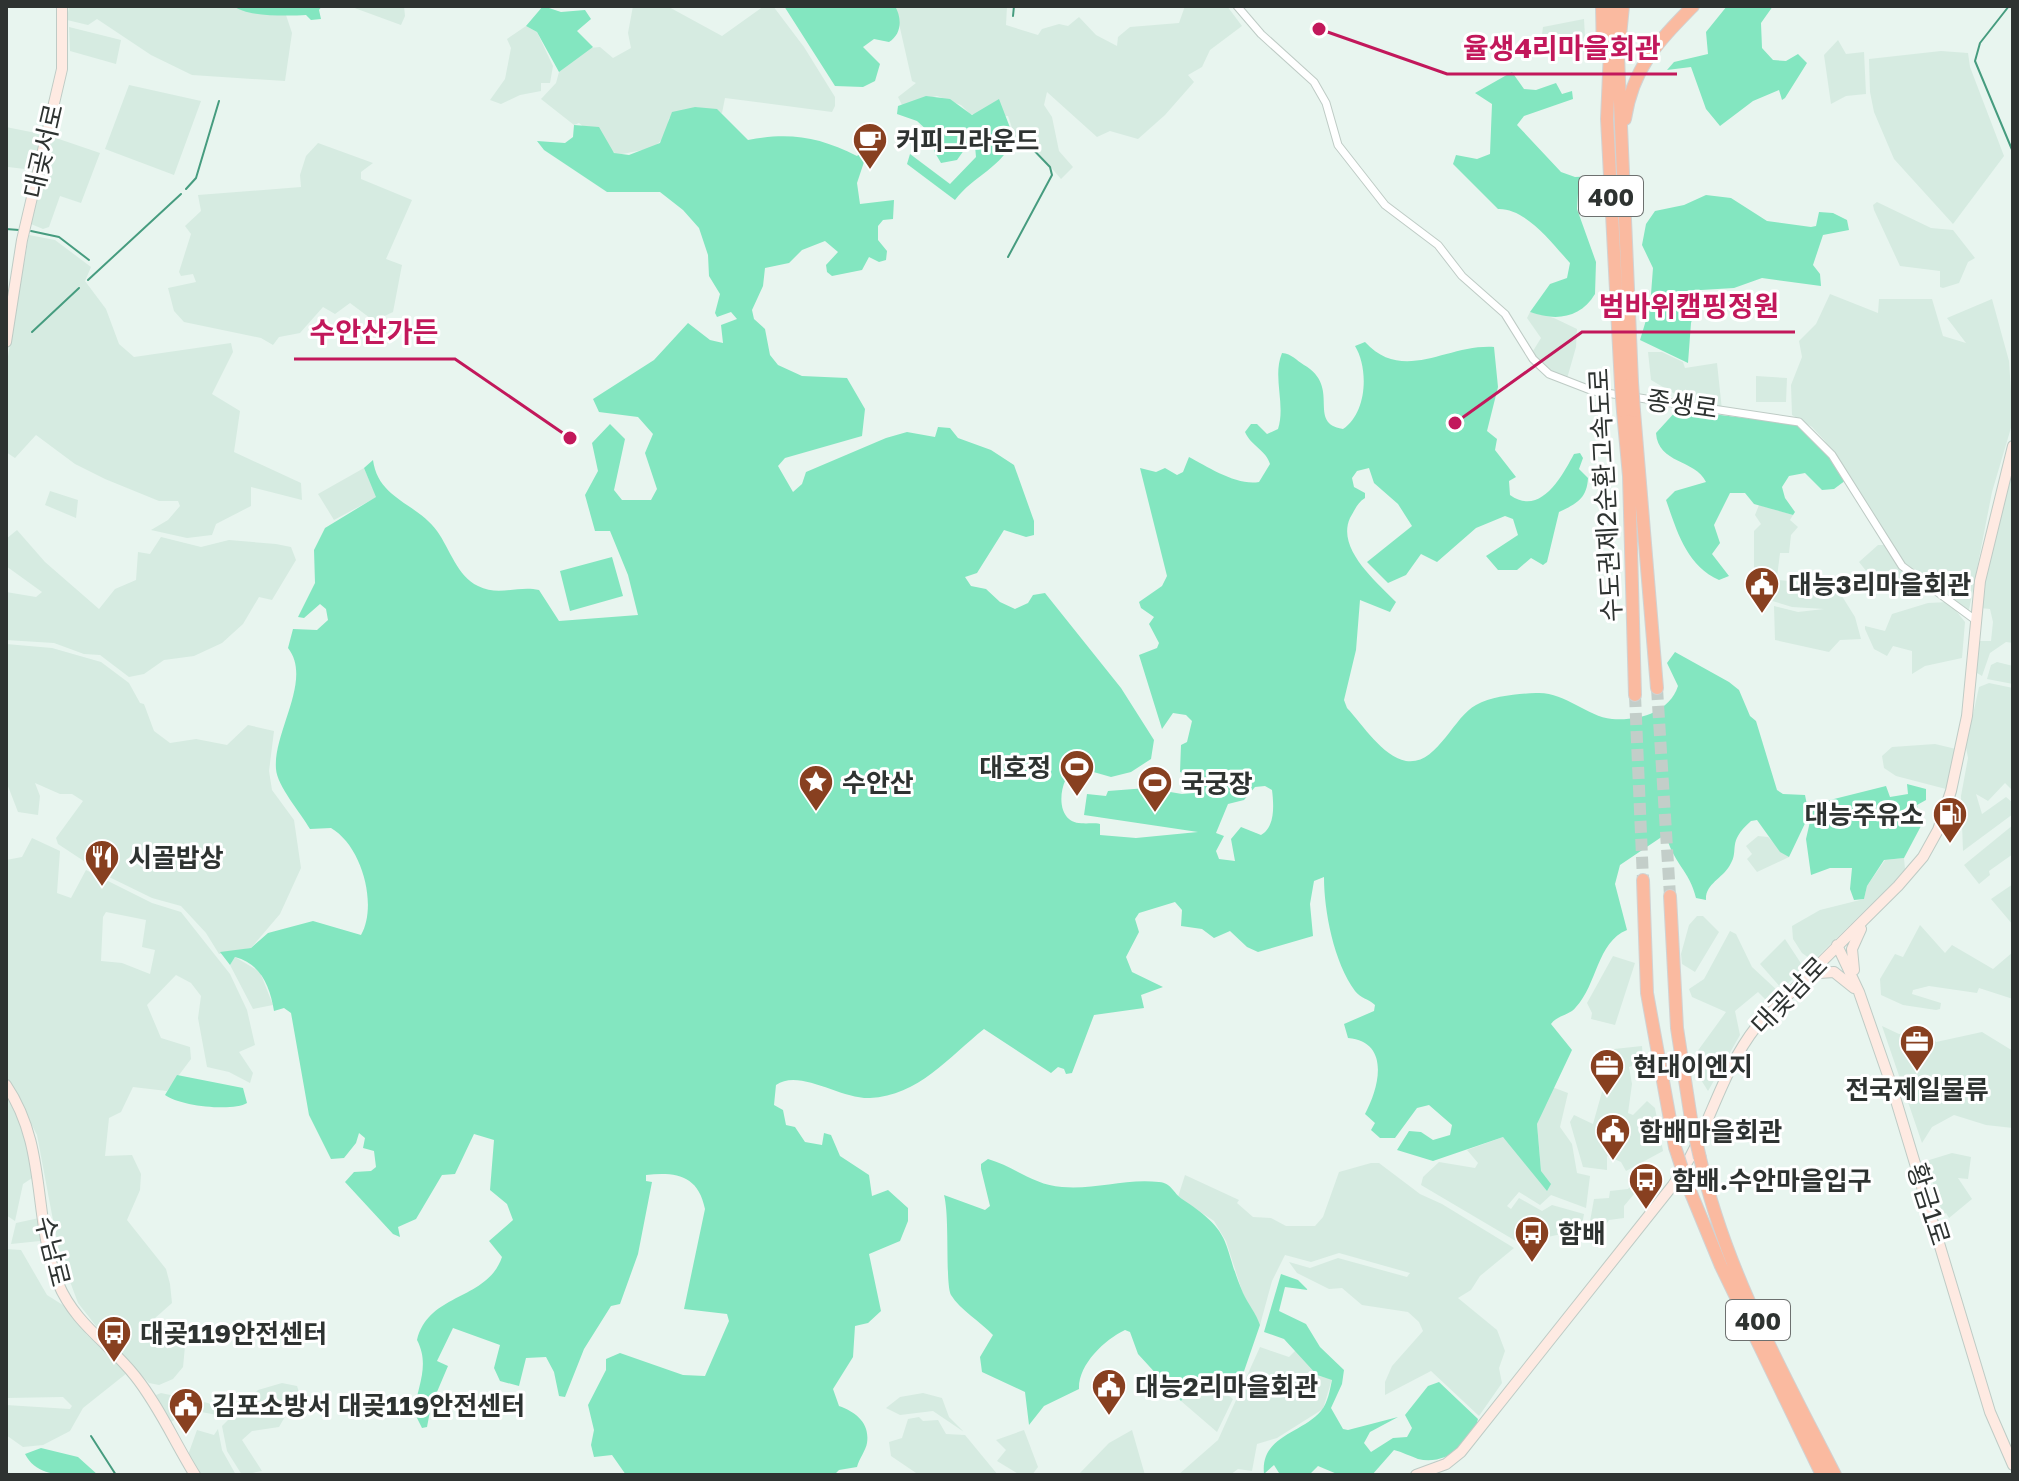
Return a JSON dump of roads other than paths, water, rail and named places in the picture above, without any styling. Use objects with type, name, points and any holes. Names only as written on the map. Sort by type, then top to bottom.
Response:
[{"type":"highway","points":[[1602,6],[1607,119]]},
{"type":"highway","name":"수도권제2순환고속도로","points":[[1612,6],[1607,119],[1626,384],[1657,688]]},
{"type":"highway","name":"수도권제2순환고속도로","points":[[1623,6],[1618,56],[1626,384]]},
{"type":"highway","points":[[1621,158],[1626,115],[1644,63],[1669,27],[1693,6]]},
{"type":"highway","name":"수도권제2순환고속도로","points":[[1629,411],[1635,695]]},
{"type":"highway","name":"400","points":[[1643,880],[1647,993],[1675,1147],[1721,1266],[1822,1475]]},
{"type":"highway","name":"400","points":[[1670,896],[1677,1028],[1691,1119],[1716,1216],[1744,1290],[1835,1475]]},
{"type":"street","name":"대곶서로","points":[[6,342],[22,240],[62,69],[62,6]]},
{"type":"street","name":"종생로","points":[[1237,6],[1261,34],[1314,82],[1326,103],[1338,145],[1385,205],[1438,245],[1468,282],[1505,314],[1533,359],[1549,374],[1573,386],[1601,392],[1799,422],[1832,455],[1902,566],[1974,619]]},
{"type":"street","name":"대곶남로","points":[[1416,1475],[1438,1468],[1461,1452],[1673,1185],[1700,1141],[1746,1039],[1868,917],[1923,857],[1943,817],[1967,716],[1974,619],[1988,542],[2013,446]]},
{"type":"street","points":[[1859,992],[1852,949],[1868,917]]},
{"type":"street","name":"황금1로","points":[[1837,945],[1859,992],[1939,1234],[1990,1412],[2013,1465]]},
{"type":"street","points":[[1801,981],[1819,973],[1834,972],[1859,992]]},
{"type":"street","name":"수남로","points":[[6,1085],[32,1137],[46,1243],[64,1296],[92,1335],[135,1375],[195,1475]]},
{"type":"waterway","points":[[1013,16],[1014,6]]},
{"type":"waterway","points":[[2009,6],[1980,43],[1975,61],[2013,152]]},
{"type":"waterway","points":[[186,189],[196,178],[219,101]]},
{"type":"waterway","points":[[1008,257],[1052,175],[1050,167],[1026,142]]},
{"type":"waterway","points":[[88,280],[181,194]]},
{"type":"waterway","points":[[6,229],[19,230]]},
{"type":"waterway","points":[[31,231],[59,237],[89,260]]},
{"type":"waterway","points":[[32,332],[79,288]]},
{"type":"waterway","points":[[91,1436],[116,1475]]},
{"type":"tunnel","points":[[1657,688],[1670,896]]},
{"type":"tunnel","points":[[1635,695],[1643,880]]},
{"type":"place","name":"율생4리마을회관","points":[[1319,29]]},
{"type":"place","name":"커피그라운드","points":[[870,171]]},
{"type":"place","name":"범바위캠핑정원","points":[[1455,423]]},
{"type":"place","name":"수안산가든","points":[[570,438]]},
{"type":"place","name":"대능3리마을회관","points":[[1762,615]]},
{"type":"place","name":"대호정","points":[[1077,798]]},
{"type":"place","name":"수안산","points":[[816,813]]},
{"type":"place","name":"국궁장","points":[[1155,814]]},
{"type":"place","name":"대능주유소","points":[[1950,845]]},
{"type":"place","name":"시골밥상","points":[[102,888]]},
{"type":"place","name":"전국제일물류","points":[[1917,1073]]},
{"type":"place","name":"현대이엔지","points":[[1607,1097]]},
{"type":"place","name":"함배마을회관","points":[[1613,1162]]},
{"type":"place","name":"함배.수안마을입구","points":[[1646,1211]]},
{"type":"place","name":"함배","points":[[1532,1264]]},
{"type":"place","name":"대곶119안전센터","points":[[114,1364]]},
{"type":"place","name":"대능2리마을회관","points":[[1109,1417]]},
{"type":"place","name":"김포소방서 대곶119안전센터","points":[[186,1436]]}]
